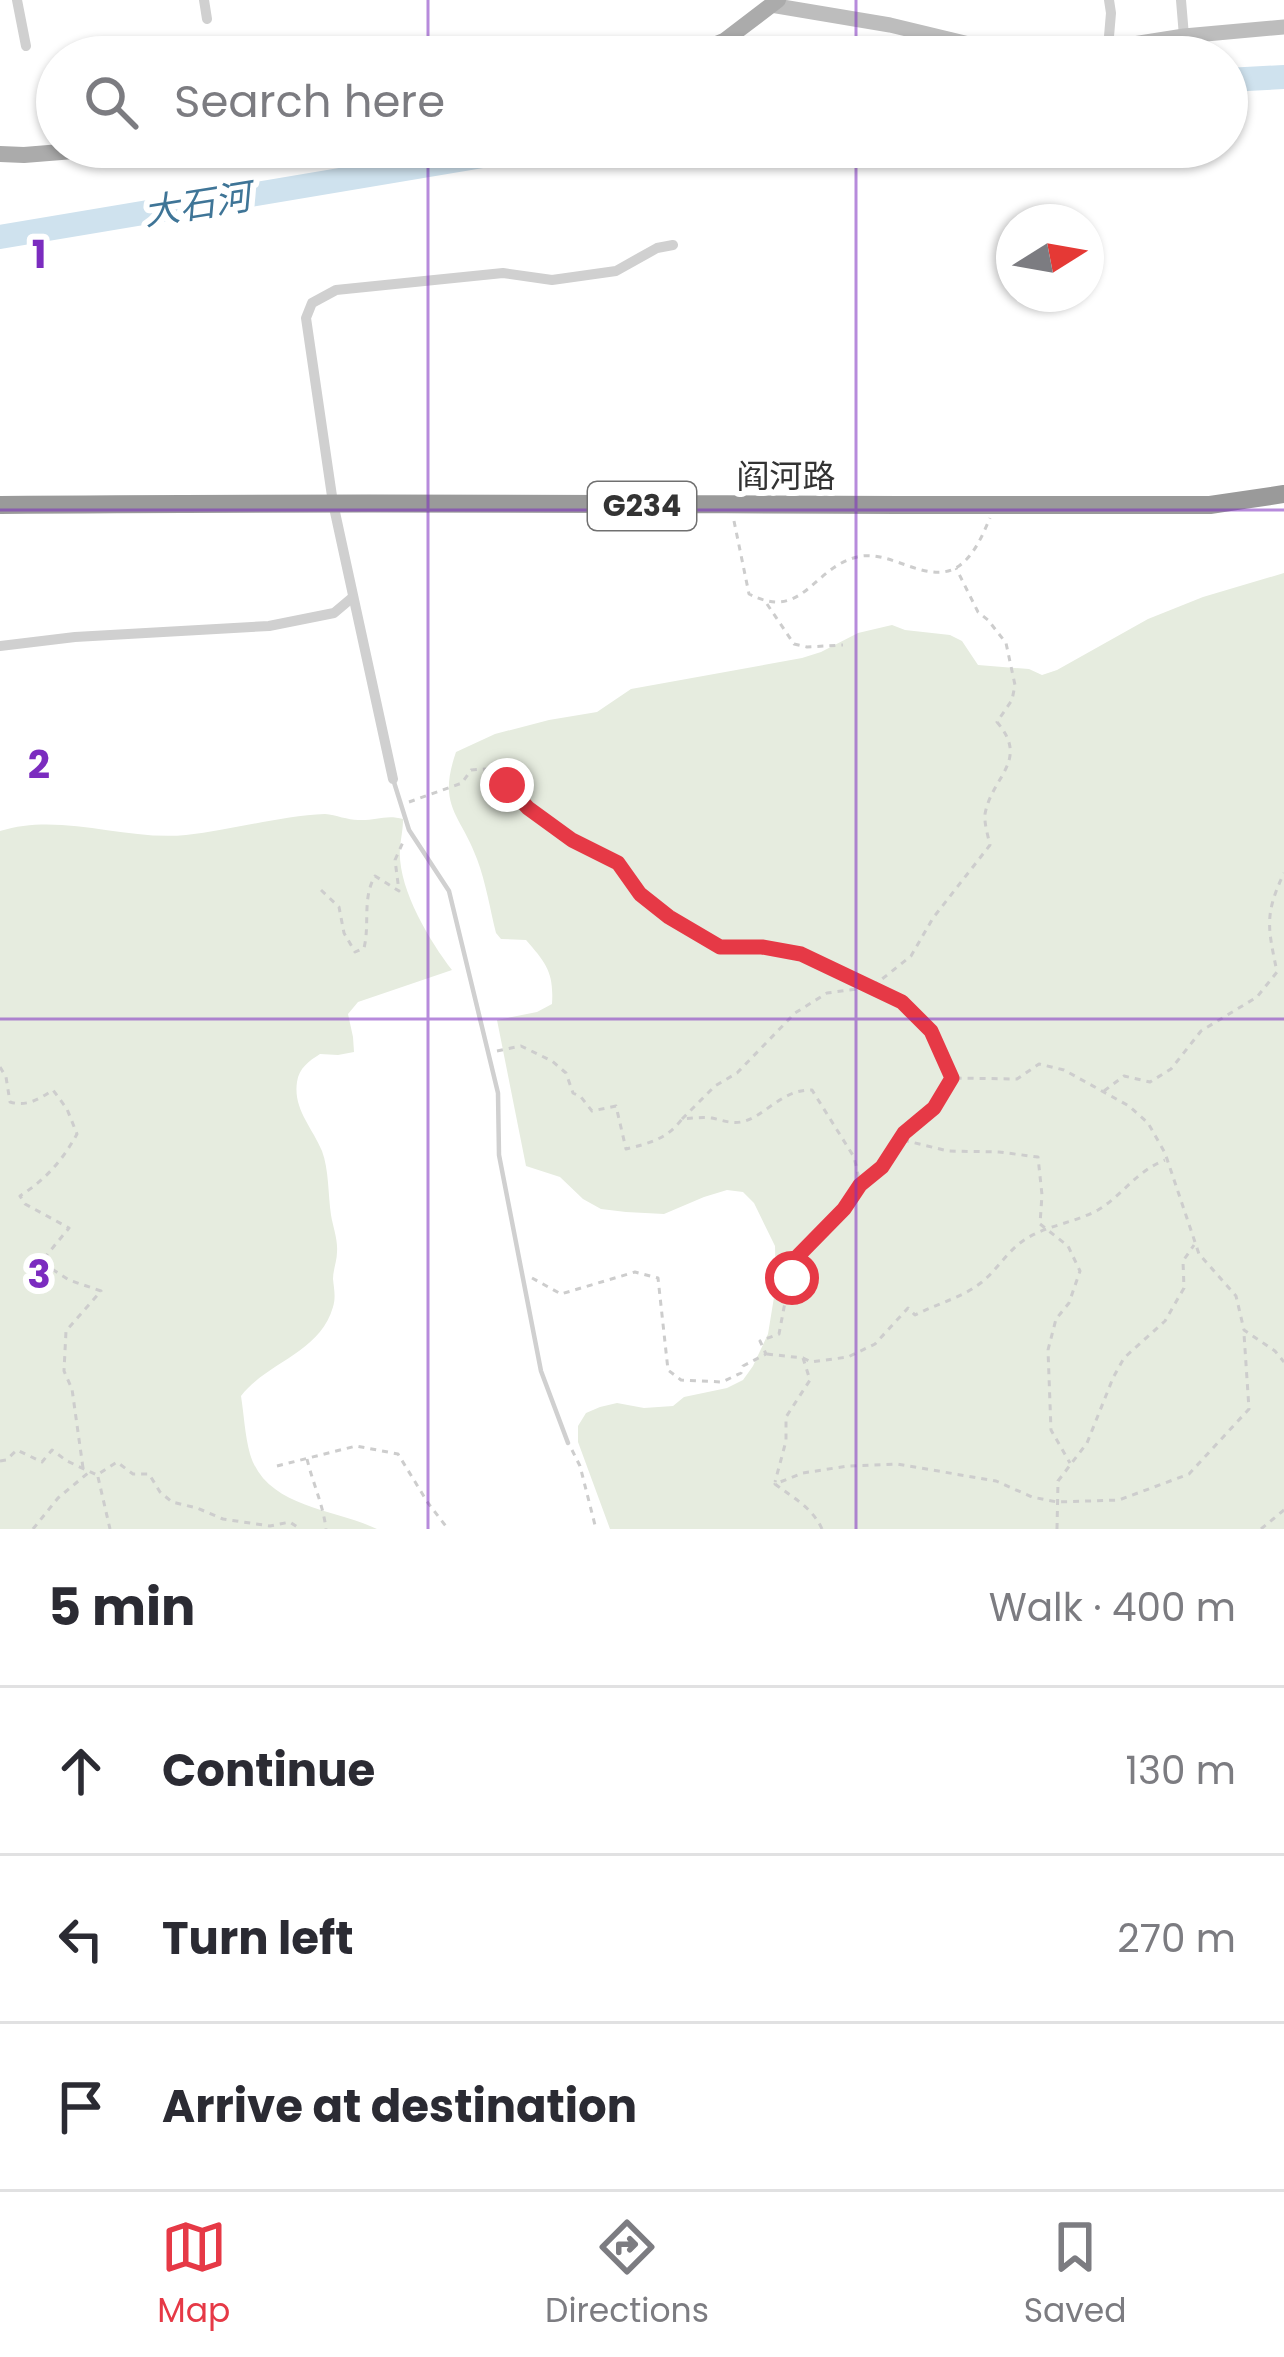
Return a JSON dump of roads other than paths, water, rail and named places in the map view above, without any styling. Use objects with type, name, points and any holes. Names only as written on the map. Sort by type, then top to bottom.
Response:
[{"type":"highway","name":"阎河路","points":[[0,505],[1210,505],[1284,494]]},
{"type":"main road","points":[[730,36],[775,3]]},
{"type":"main road","points":[[0,154],[36,154]]},
{"type":"street","points":[[17,0],[26,46]]},
{"type":"street","points":[[204,0],[207,19]]},
{"type":"street","points":[[1109,0],[1109,36]]},
{"type":"street","points":[[1181,0],[1184,35]]},
{"type":"street","points":[[775,3],[936,36]]},
{"type":"street","points":[[1178,36],[1284,27]]},
{"type":"street","points":[[393,779],[333,503],[306,318],[313,303],[336,290],[503,273],[552,280],[616,271],[673,244]]},
{"type":"street","points":[[0,646],[269,626],[334,613],[353,597]]},
{"type":"lane","points":[[393,779],[409,830],[449,891],[498,1094],[499,1155],[541,1372],[568,1443]]},
{"type":"waterway","name":"大石河","points":[[1248,79],[1284,77]]},
{"type":"waterway","name":"大石河","points":[[0,237],[411,168]]}]
